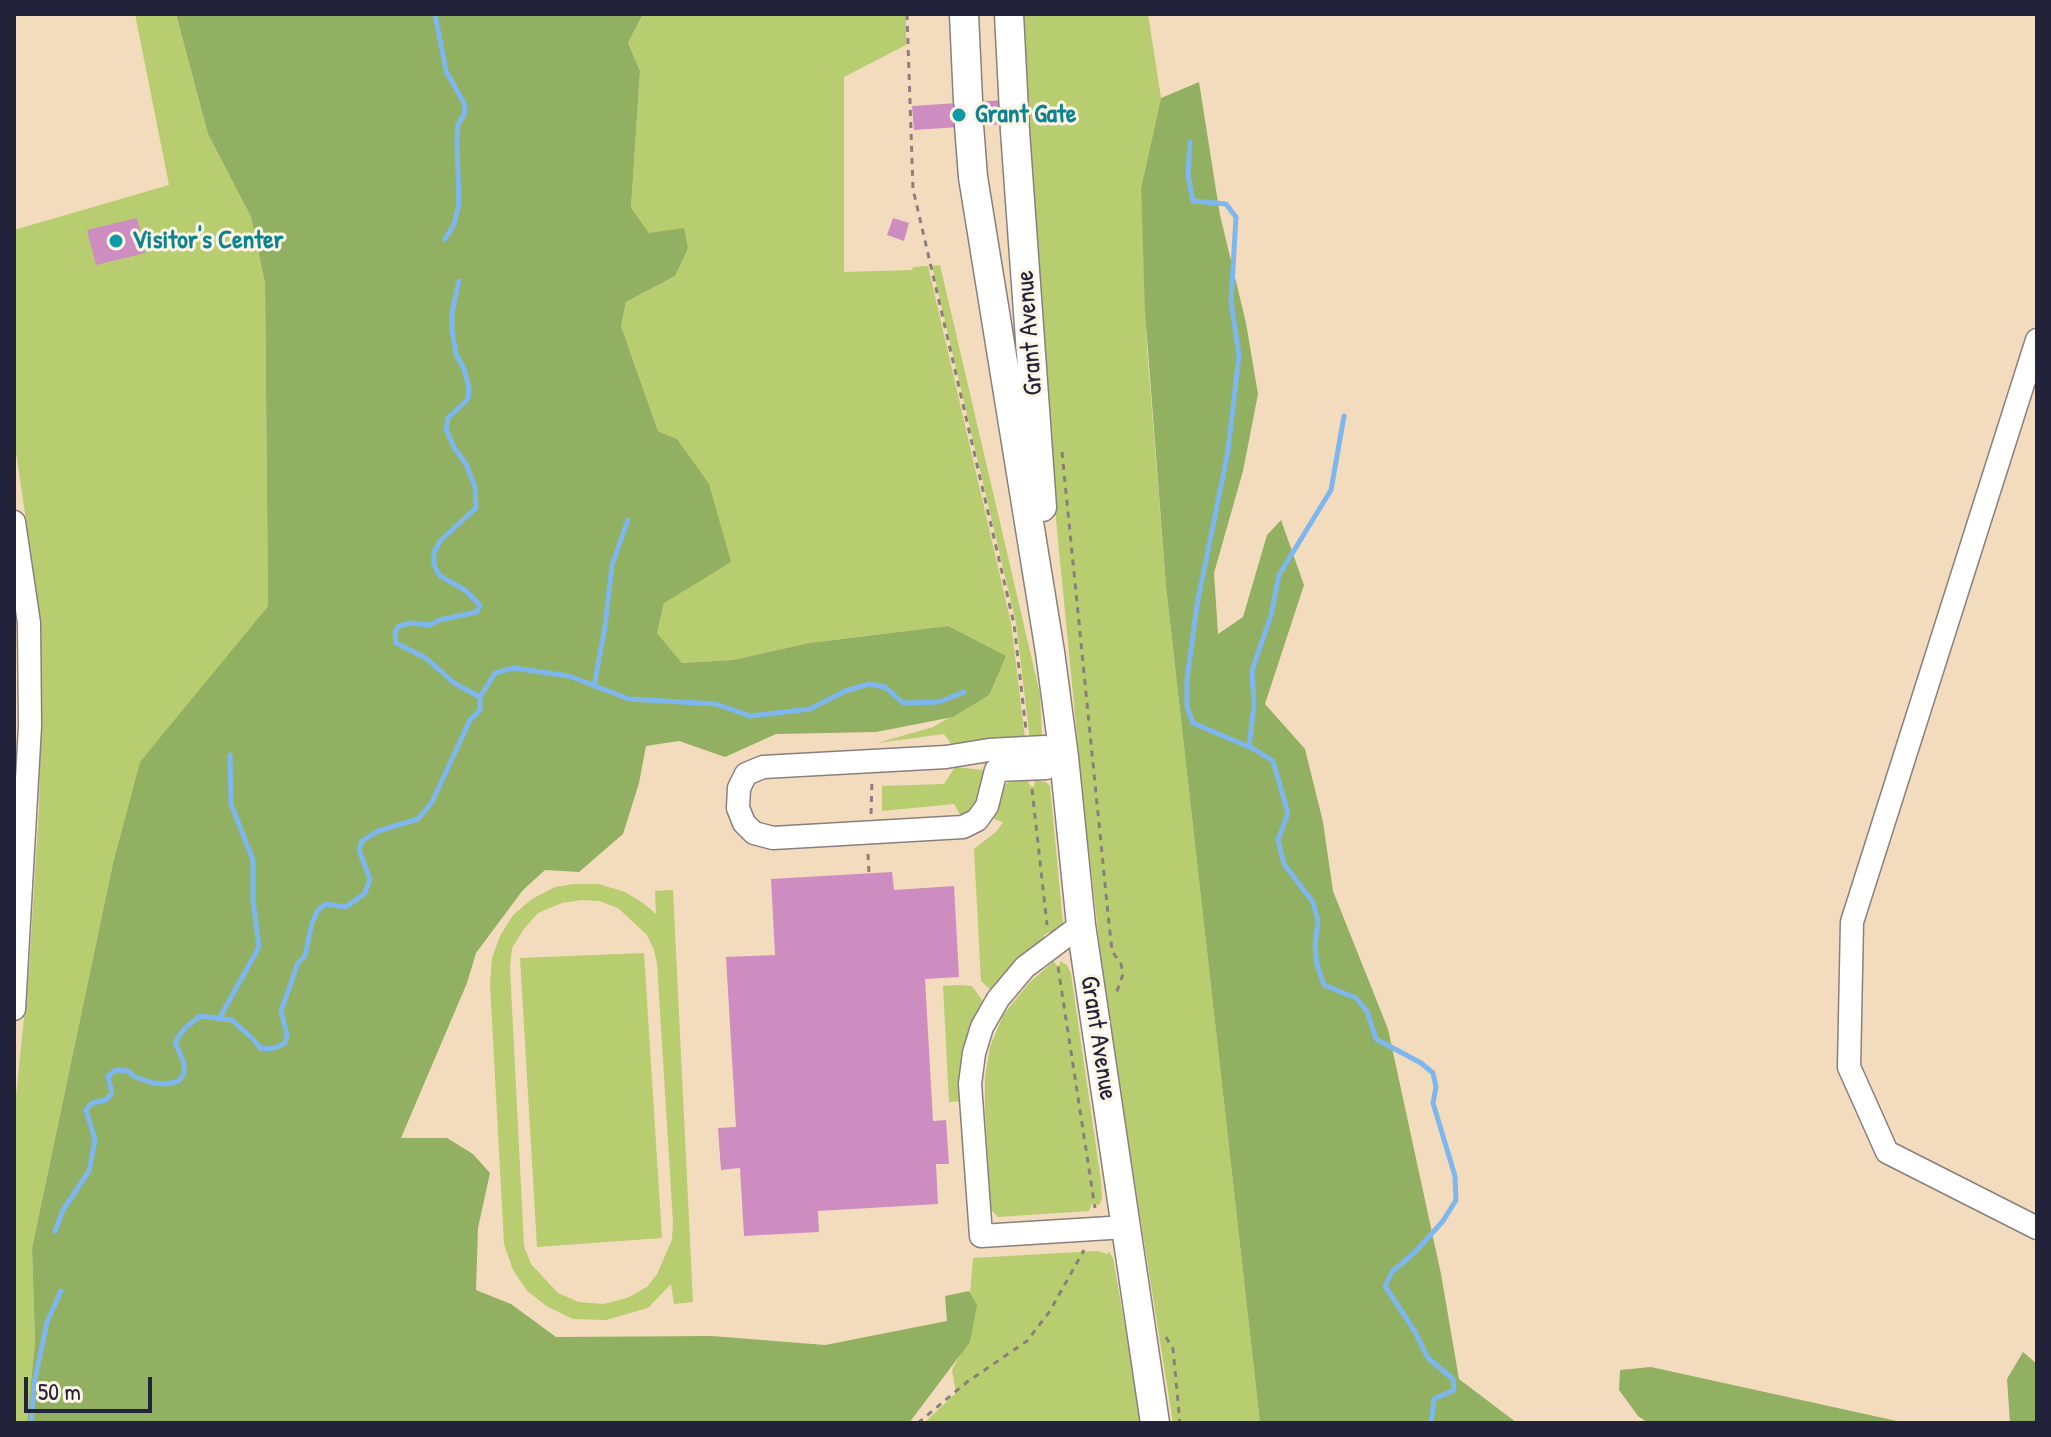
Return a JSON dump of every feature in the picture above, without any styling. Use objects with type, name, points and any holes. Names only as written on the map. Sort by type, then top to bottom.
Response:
[{"type":"main road","name":"Grant Avenue","points":[[964,14],[973,177],[1050,652],[1081,925],[1155,1423]]},
{"type":"main road","name":"Grant Avenue","points":[[1009,14],[1050,652]]},
{"type":"street","points":[[2037,340],[1852,922],[1849,1067],[1887,1152],[2037,1228]]},
{"type":"street","points":[[14,522],[29,623],[30,726],[14,1009]]},
{"type":"street","points":[[996,770],[987,806],[977,820],[963,827],[773,838],[754,833],[744,823],[738,808],[739,788],[746,774],[763,767],[946,757],[989,750],[1045,747],[1064,757]]},
{"type":"street","points":[[946,757],[996,770],[1046,768],[1064,757]]},
{"type":"street","points":[[1081,925],[1025,967],[998,999],[982,1027],[974,1053],[970,1084],[981,1236],[1126,1227]]},
{"type":"path","points":[[1077,601],[1112,951],[1121,964],[1123,974],[1116,994]]},
{"type":"path","points":[[1165,1327],[1167,1340],[1173,1349],[1180,1423]]},
{"type":"green space","points":[[135,14],[176,14],[208,134],[251,217],[265,283],[268,606],[140,763],[113,863],[32,1248],[35,1342],[27,1423],[14,1423],[14,1114],[29,971],[39,807],[42,690],[36,588],[14,439],[14,230],[169,185]]},
{"type":"green space","points":[[176,14],[643,14],[628,43],[640,71],[631,208],[649,233],[684,228],[688,248],[675,276],[626,302],[621,326],[658,431],[677,439],[709,484],[731,562],[664,603],[657,633],[682,663],[733,660],[809,643],[948,626],[1006,656],[989,695],[953,717],[876,732],[776,734],[725,757],[679,741],[646,746],[639,783],[623,834],[579,872],[545,870],[523,890],[476,953],[467,983],[401,1138],[447,1138],[473,1154],[490,1173],[478,1228],[476,1290],[511,1304],[556,1337],[712,1336],[825,1345],[947,1321],[945,1296],[969,1291],[977,1305],[970,1342],[909,1423],[27,1423],[35,1342],[32,1248],[113,863],[140,762],[268,606],[265,283],[251,217],[208,134]]},
{"type":"green space","points":[[643,14],[906,14],[906,45],[844,77],[844,272],[912,270],[913,267],[928,266],[1011,623],[1025,738],[954,748],[944,734],[877,743],[933,727],[989,695],[948,626],[809,643],[733,660],[682,663],[657,633],[664,603],[677,439],[658,431],[621,326],[626,302],[675,276],[631,209],[640,71],[628,43]]},
{"type":"green space","points":[[1020,14],[1148,14],[1161,98],[1141,188],[1147,349],[1166,586],[1260,1423],[1173,1423],[1106,1002],[1085,817],[1038,335]]},
{"type":"green space","points":[[1199,82],[1220,215],[1246,323],[1258,394],[1243,471],[1214,573],[1218,634],[1243,617],[1267,535],[1281,520],[1304,585],[1265,704],[1305,749],[1323,822],[1333,891],[1388,1029],[1441,1274],[1459,1379],[1517,1423],[1260,1423],[1166,586],[1145,312],[1141,188],[1161,98]]},
{"type":"green space","points":[[940,265],[1040,694],[1042,736],[1030,740],[1016,623],[932,266]]},
{"type":"green space","points":[[955,767],[983,770],[991,775],[985,802],[962,818],[954,804],[882,811],[882,786],[944,784]]},
{"type":"green space","points":[[1035,780],[1050,786],[1063,923],[1052,936],[1049,932],[1044,935],[1045,942],[994,993],[981,981],[974,849],[997,831],[1003,822],[994,819],[1002,787],[1009,782],[1028,781],[1034,787]]},
{"type":"green space","points":[[599,884],[625,892],[656,914],[655,891],[673,890],[693,1302],[674,1304],[671,1284],[648,1308],[606,1320],[573,1319],[548,1307],[527,1291],[513,1270],[504,1244],[490,984],[492,958],[500,936],[513,915],[532,899],[555,887]],"holes":[[[599,901],[618,908],[647,935],[657,963],[673,1222],[672,1240],[657,1274],[647,1287],[627,1298],[603,1304],[579,1302],[558,1293],[531,1264],[524,1246],[510,968],[512,948],[538,913],[562,903]]]},
{"type":"green space","points":[[644,953],[662,1238],[537,1247],[520,958]]},
{"type":"green space","points":[[1054,961],[1056,965],[1060,965],[1060,961],[1067,965],[1071,974],[1102,1199],[1099,1205],[1092,1204],[1089,1211],[998,1217],[991,1210],[985,1113],[985,1077],[990,1047],[1003,1015],[1029,983]]},
{"type":"green space","points":[[943,986],[972,986],[982,1000],[964,1101],[949,1102]]},
{"type":"green space","points":[[1097,1251],[1108,1254],[1109,1251],[1113,1258],[1142,1423],[924,1423],[956,1393],[952,1370],[966,1344],[973,1258]]},
{"type":"green space","points":[[2023,1352],[2037,1364],[2037,1423],[2010,1423],[2007,1379]]},
{"type":"green space","points":[[1651,1367],[1906,1423],[1648,1423],[1638,1416],[1619,1390],[1620,1370]]},
{"type":"building","name":"Grant Gate","points":[[1004,100],[1005,124],[914,130],[912,106]]},
{"type":"building","name":"Visitor's Center","points":[[137,218],[145,253],[96,265],[87,230]]},
{"type":"building","points":[[893,218],[909,223],[904,241],[887,235]]},
{"type":"building","points":[[892,872],[894,890],[954,886],[959,977],[925,979],[933,1121],[946,1120],[949,1164],[936,1164],[938,1204],[818,1211],[819,1232],[744,1236],[740,1168],[721,1170],[718,1128],[736,1127],[726,957],[775,955],[771,879]]},
{"type":"waterway","points":[[435,14],[446,71],[465,105],[464,115],[458,124],[459,204],[454,224],[445,239]]},
{"type":"waterway","points":[[1190,142],[1188,175],[1193,201],[1226,204],[1236,217],[1231,302],[1239,355],[1228,451],[1197,605],[1187,680],[1187,707],[1193,723],[1254,749],[1273,761],[1288,813],[1278,840],[1284,864],[1313,902],[1318,921],[1315,945],[1317,965],[1324,985],[1356,998],[1367,1011],[1376,1039],[1421,1063],[1433,1073],[1436,1087],[1433,1103],[1455,1176],[1456,1200],[1443,1221],[1392,1272],[1385,1286],[1428,1358],[1453,1379],[1454,1390],[1434,1399],[1431,1423]]},
{"type":"waterway","points":[[55,1231],[63,1210],[89,1171],[95,1140],[86,1110],[92,1103],[106,1100],[112,1093],[108,1076],[116,1070],[128,1071],[153,1083],[179,1081],[184,1073],[184,1063],[175,1042],[184,1029],[200,1016],[232,1020],[261,1049],[275,1048],[285,1043],[287,1035],[281,1011],[298,963],[305,956],[318,910],[326,904],[346,907],[365,893],[370,879],[359,850],[362,841],[378,831],[418,819],[432,802],[470,720],[480,710],[480,697],[454,683],[426,658],[396,643],[395,632],[399,626],[410,623],[429,625],[477,612],[480,605],[465,590],[440,576],[434,565],[434,552],[441,540],[476,508],[475,487],[446,429],[448,418],[468,399],[469,388],[456,354],[452,330],[452,312],[459,281]]},
{"type":"waterway","points":[[1249,747],[1254,705],[1252,671],[1271,615],[1279,575],[1331,490],[1344,416]]},
{"type":"waterway","points":[[594,686],[612,565],[628,520]]},
{"type":"waterway","points":[[480,697],[495,673],[514,668],[569,676],[629,699],[716,704],[750,716],[810,709],[845,691],[869,684],[885,687],[903,703],[939,702],[964,692]]},
{"type":"waterway","points":[[220,1017],[259,947],[253,900],[253,860],[231,804],[230,755]]},
{"type":"waterway","points":[[31,1423],[34,1384],[47,1322],[61,1291]]},
{"type":"place","name":"Grant Gate","points":[[959,115]]},
{"type":"place","name":"Visitor's Center","points":[[116,241]]}]
